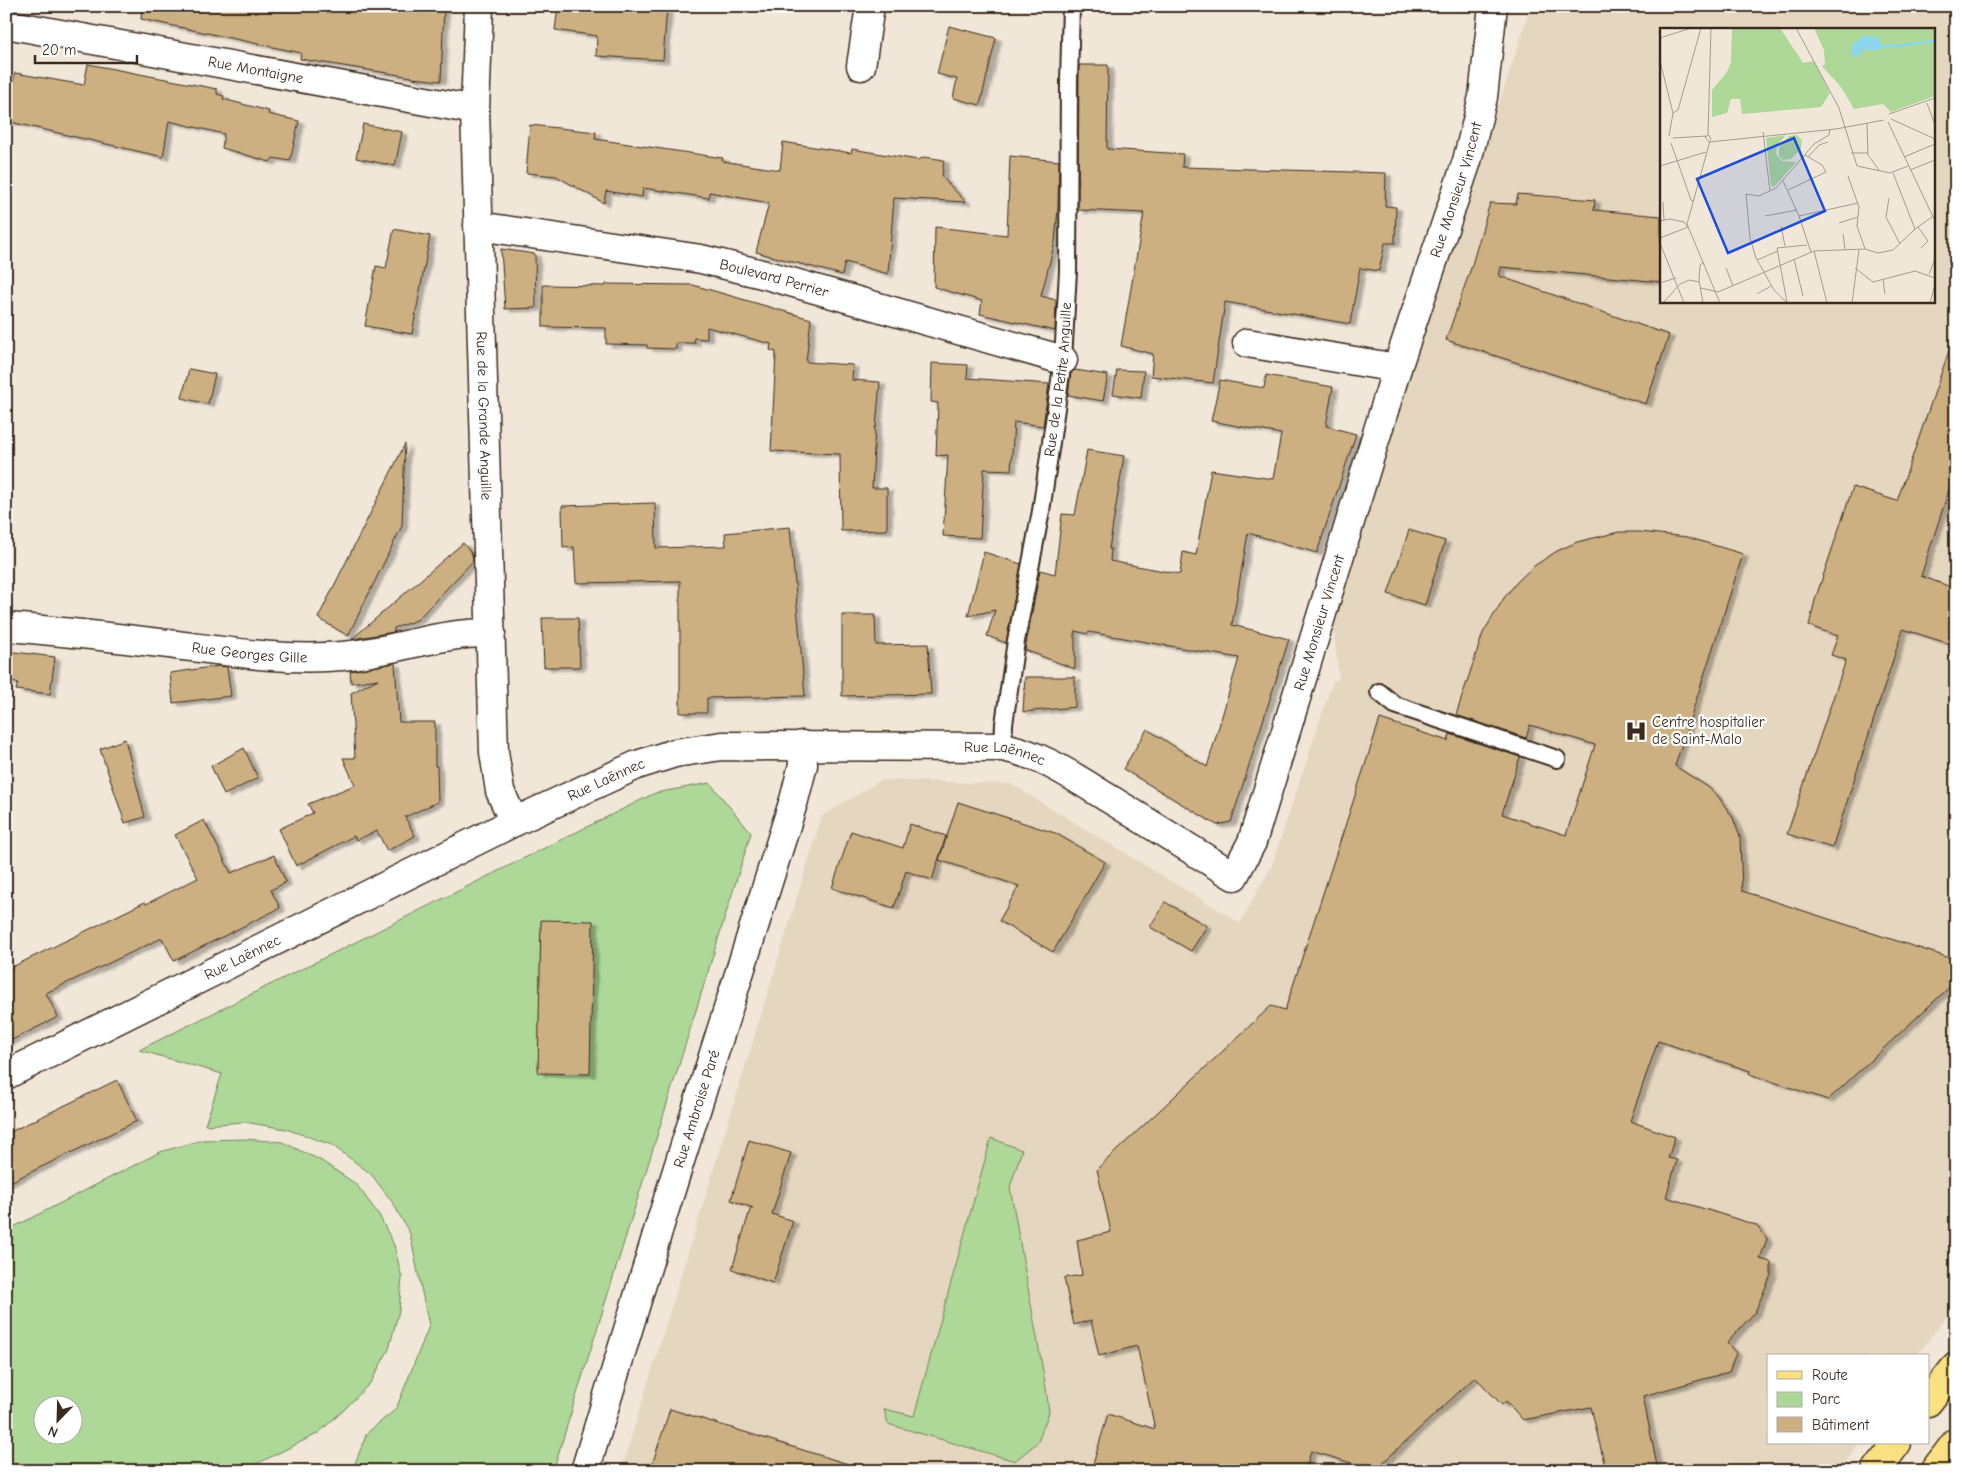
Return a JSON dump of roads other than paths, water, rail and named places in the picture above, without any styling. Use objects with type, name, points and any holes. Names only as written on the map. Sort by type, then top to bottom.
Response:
[{"type":"main road","points":[[1930,1399],[1956,1366]]},
{"type":"main road","points":[[1934,1471],[1956,1442]]},
{"type":"main road","points":[[1876,1471],[1896,1444]]},
{"type":"street","name":"Rue de la Grande Anguille","points":[[479,6],[475,110],[494,752],[500,791],[514,822]]},
{"type":"street","points":[[861,66],[870,6]]},
{"type":"street","name":"Rue Monsieur Vincent","points":[[1234,876],[1252,842],[1397,368],[1467,161],[1483,97],[1493,6]]},
{"type":"street","name":"Rue Montaigne","points":[[6,24],[475,110]]},
{"type":"street","name":"Boulevard Perrier","points":[[478,226],[701,259],[770,276],[1063,360]]},
{"type":"street","points":[[1247,343],[1397,368]]},
{"type":"street","name":"Rue Georges Gille","points":[[6,627],[77,632],[225,651],[290,657],[342,656],[469,633],[491,633]]},
{"type":"street","name":"Rue Laënnec","points":[[6,1075],[514,822],[637,765],[675,753],[722,746],[802,745],[1003,747],[1023,750],[1042,759],[1234,876]]},
{"type":"street","name":"Rue Ambroise Paré","points":[[585,1471],[662,1218],[794,800],[803,765],[802,745]]},
{"type":"lane","name":"Rue de la Petite Anguille","points":[[1003,747],[1004,724],[1016,640],[1041,511],[1063,360],[1068,271],[1071,6]]},
{"type":"lane","points":[[1379,692],[1395,705],[1557,759]]},
{"type":"place","name":"Centre hospitalier de Saint-Malo","points":[[1636,731]]}]
